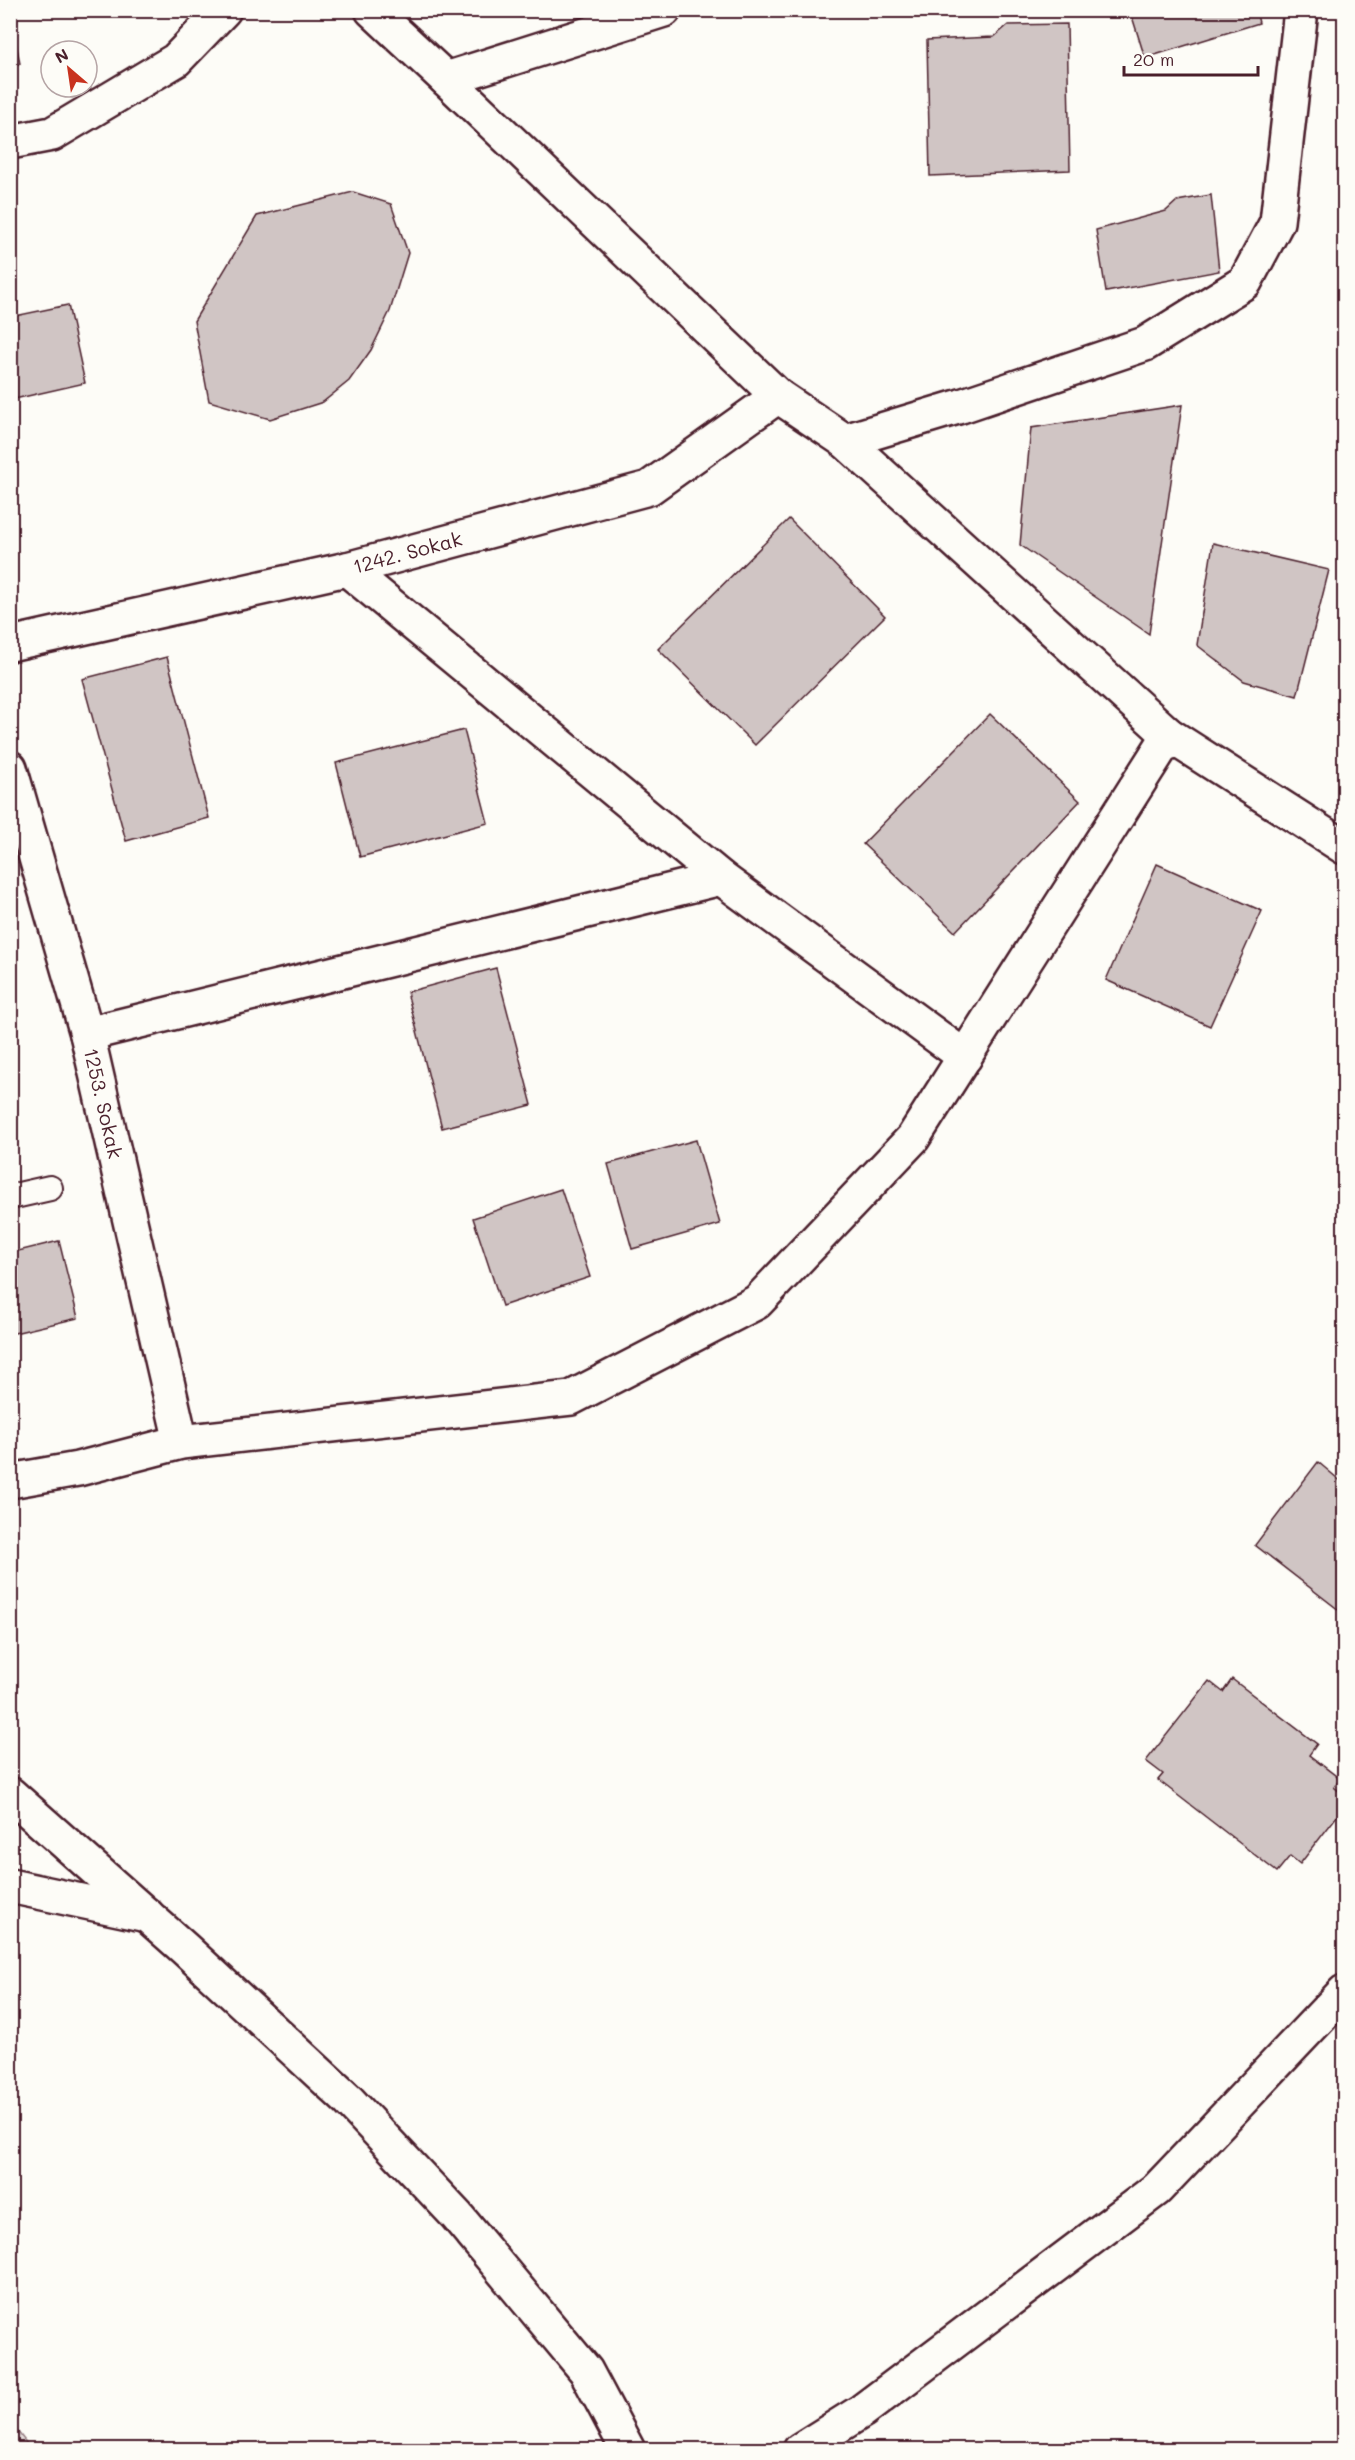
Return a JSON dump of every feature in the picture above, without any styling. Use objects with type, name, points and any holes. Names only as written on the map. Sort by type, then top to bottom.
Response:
[{"type":"street","points":[[10,142],[52,135],[176,60],[224,10]]},
{"type":"street","points":[[372,10],[778,396],[845,441],[1168,735],[1344,847]]},
{"type":"street","points":[[446,79],[664,10]]},
{"type":"street","points":[[845,441],[962,406],[1144,344],[1245,282],[1277,222],[1301,10]]},
{"type":"street","name":"1242. Sokak","points":[[10,644],[347,569],[649,488],[778,396]]},
{"type":"street","points":[[347,569],[721,878],[965,1057]]},
{"type":"street","points":[[10,1481],[78,1469],[181,1443],[571,1398],[757,1302],[913,1138],[1168,735]]},
{"type":"street","name":"1253. Sokak","points":[[10,768],[87,1034],[181,1443]]},
{"type":"street","points":[[87,1034],[721,878]]},
{"type":"street","points":[[10,1794],[147,1915],[348,2100],[457,2216],[586,2371],[628,2450]]},
{"type":"street","points":[[10,1886],[147,1915]]},
{"type":"street","points":[[800,2450],[862,2411],[1157,2189],[1344,1992]]},
{"type":"lane","points":[[10,1197],[50,1188]]},
{"type":"shaded area","points":[[11,2423],[31,2449],[11,2449]]},
{"type":"building","points":[[10,10],[20,64],[10,66]]},
{"type":"building","points":[[1130,10],[1256,10],[1259,23],[1145,58]]},
{"type":"building","points":[[1067,24],[1070,170],[930,176],[927,40],[994,37],[1008,25]]},
{"type":"building","points":[[353,192],[391,204],[408,253],[390,311],[371,350],[349,381],[323,402],[270,419],[209,401],[194,321],[257,216]]},
{"type":"building","points":[[1211,195],[1219,271],[1106,292],[1096,230],[1166,211],[1177,201]]},
{"type":"building","points":[[68,305],[85,383],[10,400],[10,317]]},
{"type":"building","points":[[1182,405],[1149,634],[1020,545],[1031,428]]},
{"type":"building","points":[[789,519],[885,616],[755,745],[658,649]]},
{"type":"building","points":[[1213,543],[1329,570],[1297,696],[1244,681],[1197,645]]},
{"type":"building","points":[[167,657],[209,818],[126,841],[82,679]]},
{"type":"building","points":[[990,714],[1080,801],[955,932],[863,844]]},
{"type":"building","points":[[464,730],[488,823],[360,857],[336,763]]},
{"type":"building","points":[[1157,864],[1262,911],[1210,1026],[1106,980]]},
{"type":"building","points":[[496,968],[532,1105],[442,1128],[407,992]]},
{"type":"building","points":[[696,1140],[720,1224],[632,1249],[608,1164]]},
{"type":"building","points":[[561,1189],[590,1277],[502,1306],[473,1218]]},
{"type":"building","points":[[59,1241],[78,1318],[10,1334],[10,1253]]},
{"type":"building","points":[[1318,1462],[1344,1484],[1344,1614],[1255,1545]]},
{"type":"building","points":[[1232,1679],[1317,1744],[1309,1755],[1340,1779],[1334,1787],[1344,1795],[1344,1807],[1300,1864],[1290,1856],[1277,1872],[1158,1780],[1163,1774],[1146,1761],[1209,1681],[1223,1692]]}]
